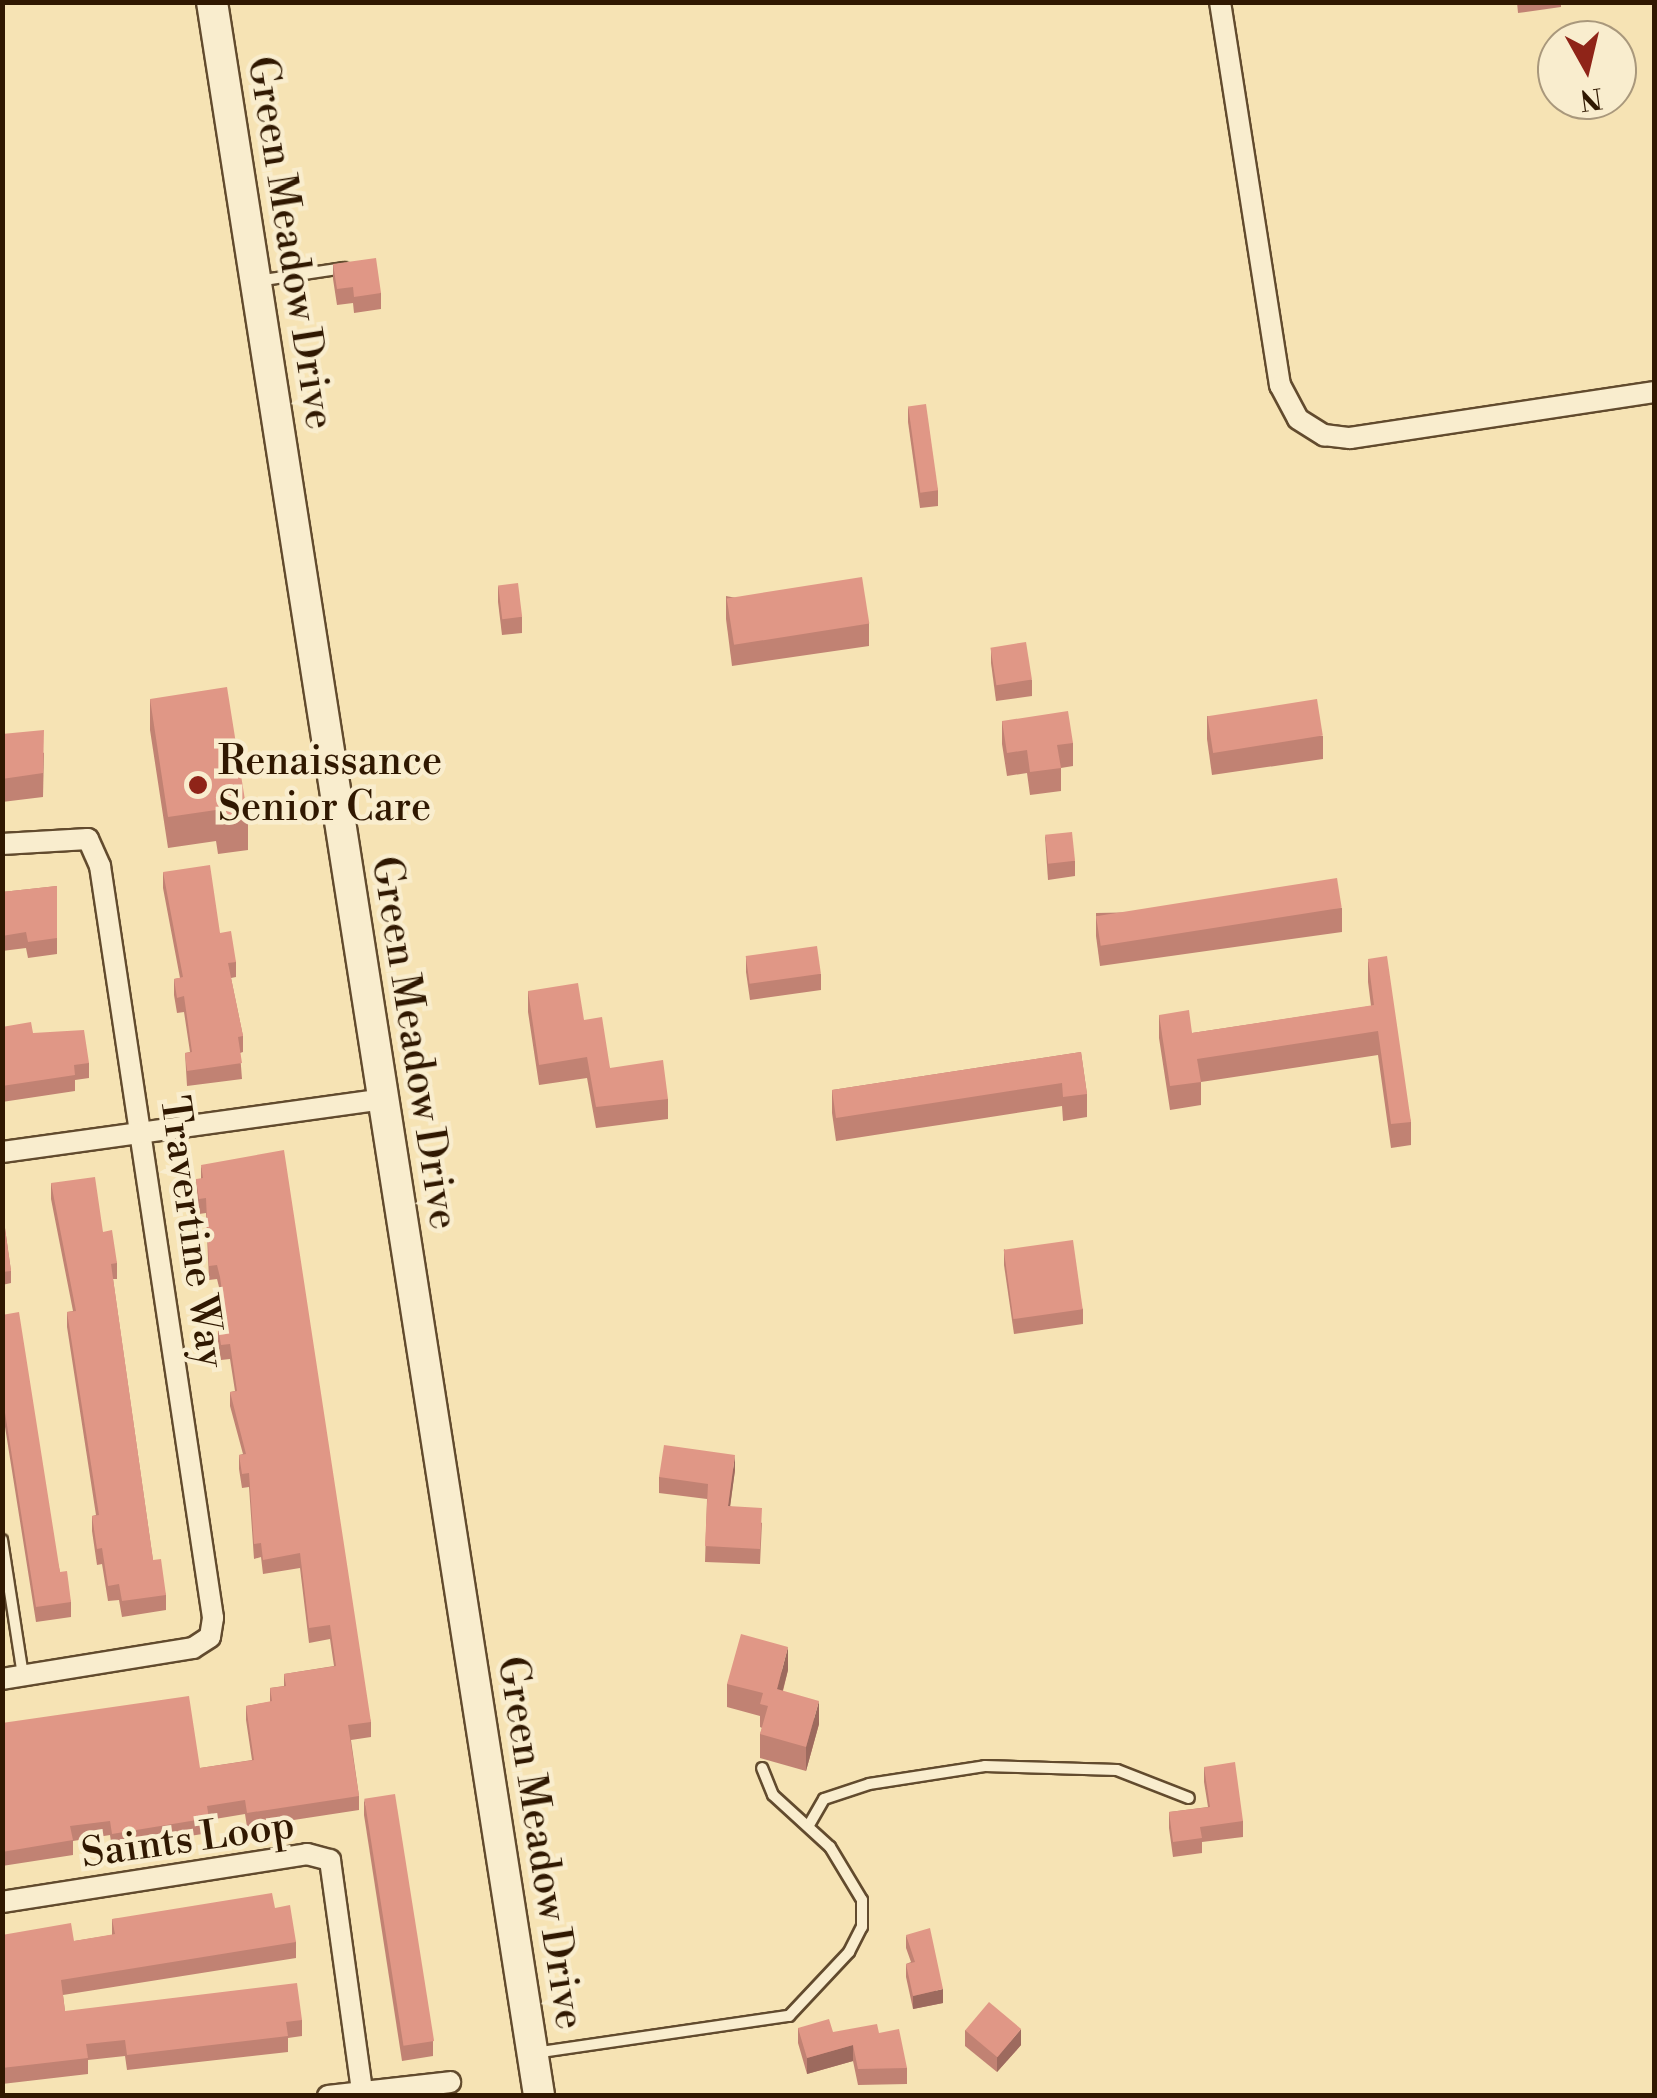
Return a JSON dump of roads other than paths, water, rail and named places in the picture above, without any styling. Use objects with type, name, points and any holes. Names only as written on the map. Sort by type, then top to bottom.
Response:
[{"type":"main road","name":"Green Meadow Drive","points":[[212,2],[539,2096]]},
{"type":"street","points":[[1220,2],[1280,385],[1298,420],[1324,435],[1350,438],[1654,392]]},
{"type":"street","name":"Travertine Way","points":[[2,844],[88,839],[100,866],[210,1599],[210,1637],[193,1648],[13,1677]]},
{"type":"street","points":[[2,1152],[382,1099]]},
{"type":"street","name":"Saints Loop","points":[[2,1902],[307,1854],[330,1860],[362,2092]]},
{"type":"street","points":[[328,2096],[450,2082]]},
{"type":"lane","points":[[256,282],[345,268]]},
{"type":"lane","points":[[2,1540],[13,1677]]},
{"type":"lane","points":[[810,1825],[824,1798],[869,1784],[984,1766],[1117,1770],[1189,1798]]},
{"type":"lane","points":[[533,2053],[789,2016],[848,1952],[862,1928],[862,1900],[810,1825],[774,1795],[762,1768]]},
{"type":"place","name":"Renaissance Senior Care","points":[[198,785]]}]
